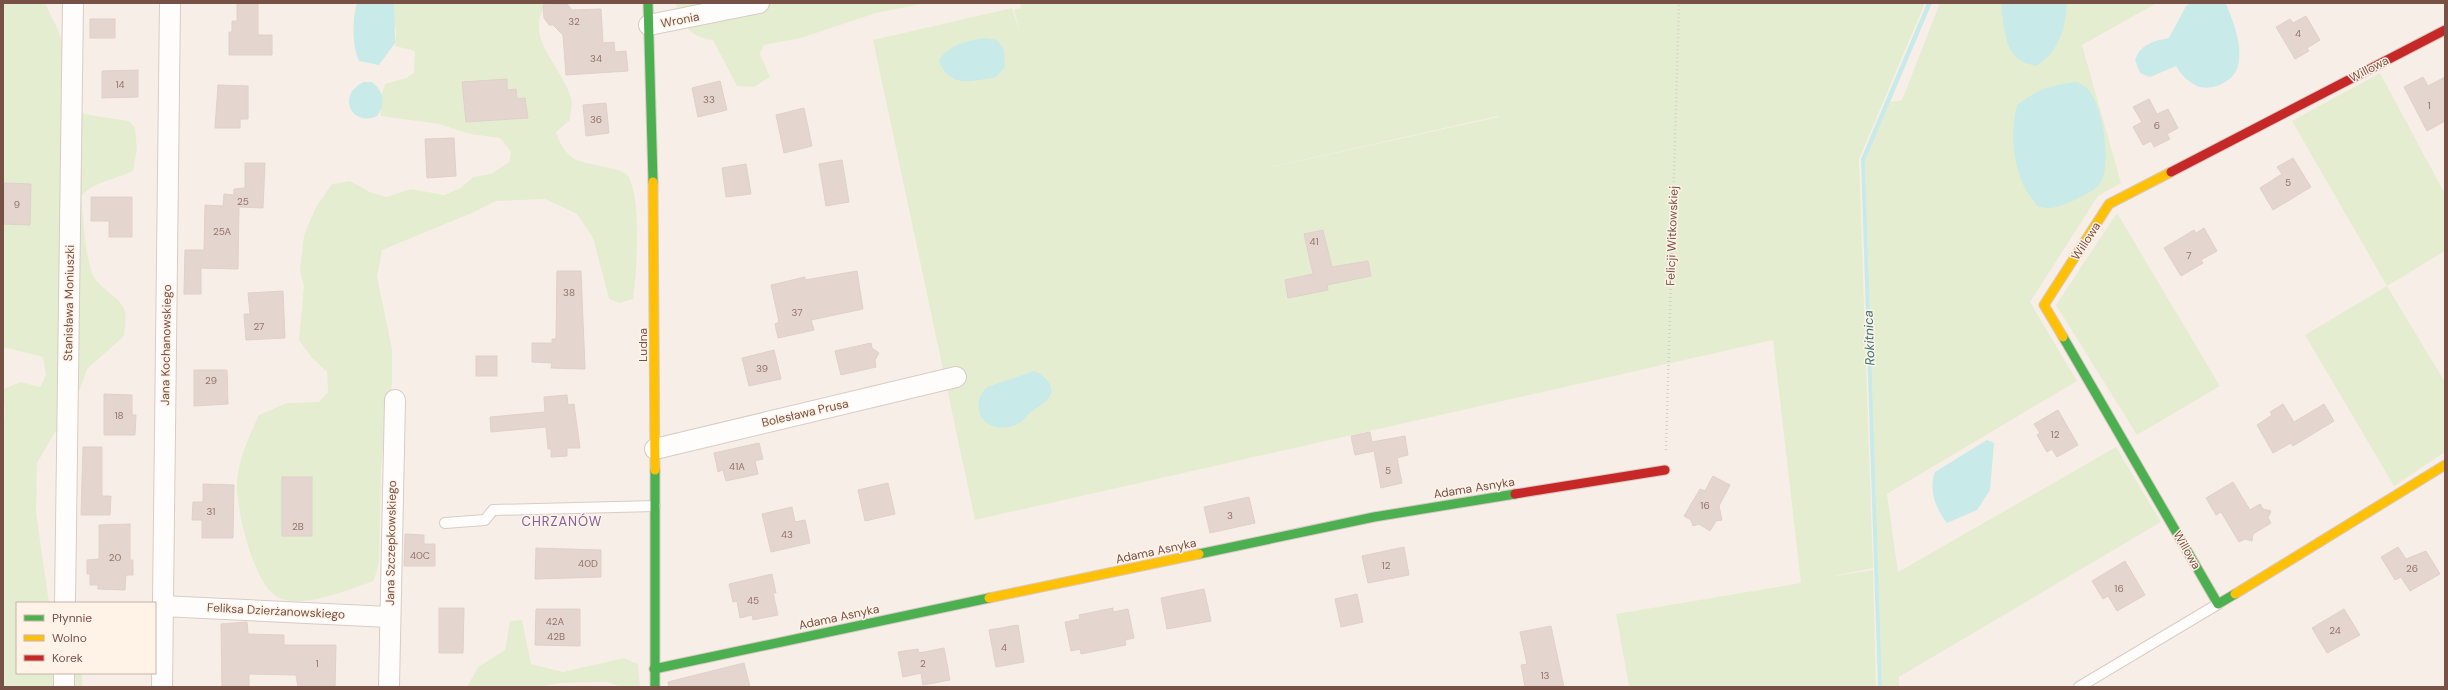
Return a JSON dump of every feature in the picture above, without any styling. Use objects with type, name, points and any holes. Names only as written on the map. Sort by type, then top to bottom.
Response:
[{"type":"street","name":"Stanisława Moniuszki","points":[[65,602],[73,3]]},
{"type":"street","name":"Jana Kochanowskiego","points":[[162,687],[170,3]]},
{"type":"street","name":"Ludna","points":[[648,3],[654,262],[654,687]]},
{"type":"street","name":"Wronia","points":[[649,25],[759,3]]},
{"type":"street","name":"Willowa","points":[[2218,604],[2044,305],[2109,204],[2445,30]]},
{"type":"street","name":"Bolesława Prusa","points":[[654,450],[956,378]]},
{"type":"street","name":"Jana Szczepkowskiego","points":[[389,687],[389,617],[395,400]]},
{"type":"street","points":[[2218,604],[2445,465]]},
{"type":"street","name":"Adama Asnyka","points":[[654,669],[1374,517],[1665,470]]},
{"type":"street","name":"Feliksa Dzierżanowskiego","points":[[162,606],[389,617]]},
{"type":"street","points":[[64,674],[64,687]]},
{"type":"lane","points":[[445,523],[485,520],[493,510],[655,506]]},
{"type":"lane","points":[[2079,687],[2218,604]]},
{"type":"path","name":"Felicji Witkowskiej","points":[[1665,470],[1679,3]]},
{"type":"green space","points":[[3,3],[45,3],[65,49],[62,99],[84,114],[129,121],[135,128],[137,149],[133,171],[99,184],[81,196],[89,264],[95,279],[119,301],[125,312],[126,317],[124,336],[87,369],[80,389],[37,463],[36,512],[49,602],[16,602],[16,674],[82,674],[82,687],[3,687],[3,430],[5,412],[3,389],[21,382],[40,387],[46,375],[43,357],[3,347]]},
{"type":"green space","points":[[387,3],[547,3],[540,16],[539,28],[541,40],[560,74],[572,101],[570,120],[556,132],[560,142],[570,156],[583,162],[621,171],[627,175],[632,184],[637,215],[635,288],[633,299],[619,303],[609,299],[593,238],[577,214],[545,199],[496,201],[472,213],[382,250],[377,277],[392,349],[392,384],[384,433],[381,471],[379,562],[374,581],[327,597],[314,600],[290,601],[279,598],[270,592],[255,566],[244,533],[238,502],[237,482],[240,462],[259,415],[287,403],[319,402],[328,392],[327,372],[312,358],[299,340],[304,287],[300,270],[304,235],[316,207],[332,184],[350,181],[370,192],[386,197],[412,189],[444,195],[461,188],[473,177],[491,174],[509,162],[511,152],[500,138],[470,134],[439,124],[381,116],[379,102],[385,84],[406,78],[414,73],[415,51],[395,46],[396,30]]},
{"type":"green space","points":[[675,3],[926,3],[876,13],[801,38],[764,45],[760,54],[770,77],[754,87],[737,86],[713,40],[697,36],[692,33],[685,24]]},
{"type":"green space","points":[[1020,3],[1925,3],[1859,159],[1873,568],[1829,577],[1873,570],[1876,687],[1629,687],[1616,614],[1801,583],[1773,340],[975,520],[873,40],[1012,8],[1020,33],[1014,10],[1021,8]],"holes":[[[1498,116],[1498,117],[1245,173]]]},
{"type":"green space","points":[[1940,3],[2157,3],[2082,45],[2121,183],[2098,196],[2030,302],[2077,381],[1887,494],[1898,572],[2116,447],[2161,522],[1899,677],[1899,687],[1882,687],[1865,161],[1890,102],[1902,100]]},
{"type":"green space","points":[[2380,73],[2445,194],[2445,251],[2387,286],[2292,121]]},
{"type":"green space","points":[[2117,213],[2220,386],[2137,435],[2056,305]]},
{"type":"green space","points":[[2387,286],[2445,382],[2445,452],[2394,486],[2305,335]]},
{"type":"green space","points":[[522,620],[531,664],[563,672],[624,658],[638,664],[640,687],[621,687],[608,682],[560,683],[538,687],[467,687],[478,667],[505,650],[510,621]]},
{"type":"water","points":[[357,3],[394,3],[395,43],[379,65],[359,61],[354,40],[354,17]]},
{"type":"water","name":"Rokitnica","points":[[1927,3],[1932,3],[1865,161],[1882,687],[1878,687],[1861,159]]},
{"type":"water","points":[[2001,3],[2067,3],[2063,30],[2055,47],[2044,61],[2036,66],[2024,62],[2014,55],[2008,44],[2004,30]]},
{"type":"water","points":[[2191,3],[2226,4],[2237,35],[2239,43],[2239,58],[2236,72],[2227,81],[2214,87],[2207,88],[2195,85],[2184,77],[2176,66],[2150,77],[2140,73],[2135,60],[2141,50],[2148,44],[2169,38],[2186,6]]},
{"type":"water","points":[[986,38],[997,40],[1004,50],[1005,67],[996,77],[963,81],[949,76],[939,61],[947,51],[959,44]]},
{"type":"water","points":[[364,82],[372,82],[381,94],[383,102],[377,116],[368,118],[360,117],[354,114],[350,108],[349,101],[351,94],[355,87]]},
{"type":"water","points":[[2077,82],[2089,90],[2094,99],[2102,123],[2106,152],[2103,176],[2099,185],[2070,202],[2050,208],[2037,206],[2022,183],[2014,152],[2013,132],[2017,105],[2038,91]]},
{"type":"water","points":[[1034,371],[1043,376],[1051,388],[1050,396],[1046,401],[1017,425],[1004,428],[991,426],[986,423],[979,412],[978,405],[981,395],[987,387]]},
{"type":"water","points":[[1987,440],[1994,443],[1990,490],[1977,510],[1947,523],[1934,499],[1932,486],[1935,472]]},
{"type":"building","points":[[237,3],[258,3],[258,35],[272,35],[272,55],[229,55],[229,32],[232,32],[232,21],[237,21]]},
{"type":"building","points":[[567,4],[572,10],[601,9],[603,43],[614,42],[615,52],[626,51],[628,71],[566,75],[563,35],[553,25],[549,25],[544,18],[543,5]]},
{"type":"building","points":[[2306,16],[2320,40],[2307,48],[2309,51],[2295,59],[2276,27],[2290,19],[2293,23]]},
{"type":"building","points":[[90,19],[115,19],[115,38],[90,38]]},
{"type":"building","points":[[138,70],[138,97],[102,98],[102,71]]},
{"type":"building","points":[[2423,77],[2428,86],[2445,77],[2445,121],[2427,131],[2404,87]]},
{"type":"building","points":[[507,79],[507,90],[516,89],[517,99],[525,98],[528,118],[466,122],[462,82]]},
{"type":"building","points":[[720,81],[727,110],[698,117],[692,88]]},
{"type":"building","points":[[218,85],[248,86],[248,119],[240,119],[240,128],[215,128]]},
{"type":"building","points":[[2149,99],[2157,114],[2168,109],[2178,128],[2167,134],[2170,139],[2154,147],[2151,141],[2143,145],[2133,127],[2142,122],[2133,107]]},
{"type":"building","points":[[606,103],[609,133],[586,136],[583,105]]},
{"type":"building","points":[[804,108],[812,146],[784,153],[776,115]]},
{"type":"building","points":[[454,138],[456,176],[427,178],[425,139]]},
{"type":"building","points":[[2293,158],[2311,187],[2273,210],[2260,188],[2282,174],[2277,167]]},
{"type":"building","points":[[842,160],[849,202],[826,206],[819,164]]},
{"type":"building","points":[[245,163],[265,163],[263,208],[239,207],[238,269],[201,268],[201,294],[184,294],[185,250],[204,250],[205,205],[223,206],[224,194],[234,195],[234,189],[245,188]]},
{"type":"building","points":[[746,164],[751,194],[726,197],[722,168]]},
{"type":"building","points":[[4,183],[31,184],[30,225],[4,224]]},
{"type":"building","points":[[91,197],[132,197],[132,237],[109,237],[109,221],[91,221]]},
{"type":"building","points":[[2204,228],[2217,251],[2201,260],[2203,263],[2181,276],[2164,248],[2194,230],[2196,233]]},
{"type":"building","points":[[1323,230],[1332,267],[1368,261],[1371,276],[1327,285],[1328,290],[1288,298],[1285,280],[1313,274],[1304,234]]},
{"type":"building","points":[[557,271],[581,271],[585,369],[551,368],[552,363],[532,362],[532,343],[552,343],[552,339],[556,339]]},
{"type":"building","points":[[857,271],[863,309],[811,320],[814,330],[778,338],[775,324],[779,322],[771,285],[805,277],[805,280]]},
{"type":"building","points":[[283,291],[285,338],[246,340],[244,314],[250,314],[248,293]]},
{"type":"building","points":[[871,343],[872,348],[879,353],[875,360],[876,367],[841,375],[835,351]]},
{"type":"building","points":[[774,350],[781,379],[749,386],[742,358]]},
{"type":"building","points":[[476,356],[497,356],[497,376],[476,376]]},
{"type":"building","points":[[194,370],[227,370],[228,404],[194,406]]},
{"type":"building","points":[[104,394],[132,395],[132,415],[136,415],[135,435],[104,435]]},
{"type":"building","points":[[567,395],[568,405],[574,404],[580,448],[567,448],[567,456],[551,457],[551,449],[548,449],[546,427],[491,432],[490,417],[545,412],[544,397]]},
{"type":"building","points":[[2283,404],[2294,422],[2324,404],[2334,421],[2293,446],[2291,443],[2273,453],[2257,425],[2272,415],[2270,412]]},
{"type":"building","points":[[2058,410],[2078,445],[2057,457],[2052,449],[2047,452],[2037,435],[2040,433],[2034,424]]},
{"type":"building","points":[[1370,432],[1372,442],[1405,436],[1408,455],[1397,458],[1402,483],[1381,488],[1374,451],[1355,455],[1351,436]]},
{"type":"building","points":[[759,443],[763,459],[755,461],[758,474],[726,481],[723,470],[718,472],[714,453]]},
{"type":"building","points":[[83,447],[102,447],[102,496],[111,496],[110,515],[81,515]]},
{"type":"building","points":[[1713,476],[1730,485],[1719,506],[1722,520],[1716,521],[1710,531],[1699,524],[1693,526],[1691,520],[1684,516],[1700,489],[1705,491]]},
{"type":"building","points":[[282,477],[312,477],[312,536],[282,536]]},
{"type":"building","points":[[2233,482],[2250,510],[2260,504],[2263,509],[2271,511],[2268,518],[2271,523],[2253,534],[2252,541],[2245,539],[2239,542],[2221,512],[2216,515],[2206,498]]},
{"type":"building","points":[[888,483],[895,514],[865,521],[858,490]]},
{"type":"building","points":[[203,484],[234,485],[233,538],[202,538],[202,520],[192,520],[193,502],[203,502]]},
{"type":"building","points":[[1249,497],[1255,523],[1210,533],[1204,507]]},
{"type":"building","points":[[792,507],[795,522],[805,520],[810,543],[771,552],[762,514]]},
{"type":"building","points":[[130,524],[130,560],[133,560],[133,575],[126,575],[125,590],[98,589],[98,585],[90,585],[90,574],[87,574],[87,560],[99,559],[99,525]]},
{"type":"building","points":[[405,534],[424,535],[424,544],[435,544],[435,566],[404,566]]},
{"type":"building","points":[[1404,547],[1409,575],[1368,583],[1362,556]]},
{"type":"building","points":[[2398,547],[2406,559],[2426,551],[2440,574],[2410,591],[2401,577],[2395,580],[2381,557]]},
{"type":"building","points":[[536,548],[601,550],[601,577],[535,579]]},
{"type":"building","points":[[2125,561],[2145,595],[2117,611],[2108,596],[2103,599],[2092,581]]},
{"type":"building","points":[[772,574],[776,593],[773,593],[778,615],[753,620],[752,615],[740,618],[737,601],[733,602],[729,584]]},
{"type":"building","points":[[1204,589],[1211,621],[1167,629],[1161,598]]},
{"type":"building","points":[[1357,594],[1363,622],[1341,627],[1335,599]]},
{"type":"building","points":[[439,608],[464,608],[463,653],[439,653]]},
{"type":"building","points":[[1113,608],[1113,612],[1128,609],[1134,638],[1125,640],[1126,645],[1081,654],[1080,649],[1071,651],[1065,622],[1080,619],[1079,615]]},
{"type":"building","points":[[536,609],[580,609],[580,646],[535,645]]},
{"type":"building","points":[[2344,609],[2360,635],[2327,653],[2312,628]]},
{"type":"building","points":[[247,622],[248,634],[284,635],[284,645],[336,645],[335,687],[298,687],[296,675],[249,674],[249,687],[222,687],[221,624]]},
{"type":"building","points":[[1018,625],[1024,662],[996,667],[989,630]]},
{"type":"building","points":[[1551,626],[1564,687],[1525,687],[1521,665],[1527,664],[1520,632]]},
{"type":"building","points":[[944,648],[950,680],[923,685],[921,673],[903,677],[898,652],[918,649],[919,653]]},
{"type":"building","points":[[744,663],[750,687],[669,687],[668,682]]},
{"type":"traffic: fast","points":[[648,3],[653,182]]},
{"type":"traffic: fast","points":[[2063,337],[2218,604],[2235,594]]},
{"type":"traffic: fast","points":[[655,470],[655,687]]},
{"type":"traffic: fast","points":[[1199,554],[1374,517],[1515,494]]},
{"type":"traffic: fast","points":[[654,669],[989,598]]},
{"type":"traffic: slow","points":[[2063,337],[2044,305],[2109,204],[2171,172]]},
{"type":"traffic: slow","points":[[653,182],[655,470]]},
{"type":"traffic: slow","points":[[2235,594],[2445,465]]},
{"type":"traffic: slow","points":[[989,598],[1199,554]]},
{"type":"traffic: jam","points":[[2171,172],[2445,30]]},
{"type":"traffic: jam","points":[[1515,494],[1665,470]]},
{"type":"district","name":"CHRZANÓW","points":[[562,521]]}]
